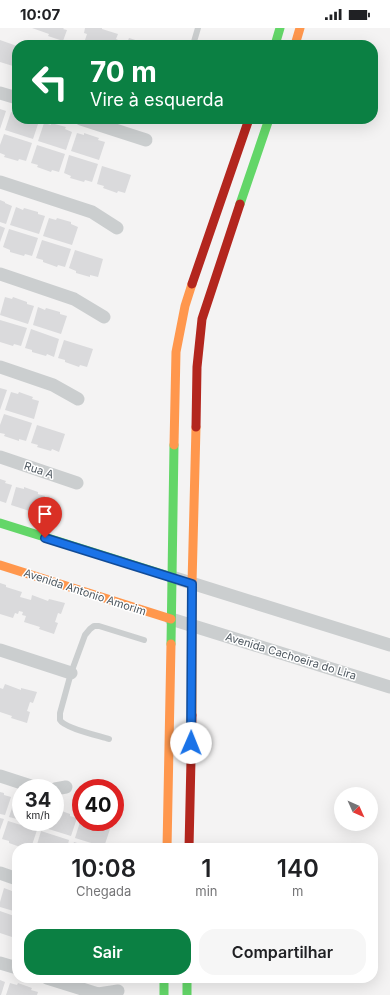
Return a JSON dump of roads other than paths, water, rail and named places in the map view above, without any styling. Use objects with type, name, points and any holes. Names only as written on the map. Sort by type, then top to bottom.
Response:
[{"type":"street","points":[[276,40],[280,28]]},
{"type":"street","points":[[296,40],[300,28]]},
{"type":"street","points":[[0,93],[12,97]]},
{"type":"street","points":[[96,124],[146,140]]},
{"type":"street","points":[[167,843],[176,352],[185,306],[247,124]]},
{"type":"street","points":[[189,843],[192,728],[192,584],[197,367],[202,319],[267,124]]},
{"type":"street","points":[[0,182],[92,212],[117,228]]},
{"type":"street","points":[[0,274],[74,299],[104,317]]},
{"type":"street","points":[[0,367],[53,385],[78,398]]},
{"type":"street","name":"Rua A","points":[[0,457],[77,482]]},
{"type":"street","points":[[0,523],[390,645]]},
{"type":"street","name":"Avenida Antonio Amorim","points":[[0,565],[171,619]]},
{"type":"street","name":"Avenida Cachoeira do Lira","points":[[171,619],[390,687]]},
{"type":"street","points":[[0,650],[71,673]]},
{"type":"street","points":[[0,776],[12,780]]},
{"type":"street","points":[[0,873],[12,877]]},
{"type":"street","points":[[0,963],[12,967]]},
{"type":"street","points":[[63,983],[98,994],[118,991]]},
{"type":"street","points":[[164,983],[164,995]]},
{"type":"street","points":[[186,995],[187,983]]},
{"type":"lane","points":[[194,40],[198,28]]},
{"type":"lane","points":[[109,739],[70,727],[63,724],[60,719],[71,673],[85,635],[94,626],[99,626],[144,640]]}]
